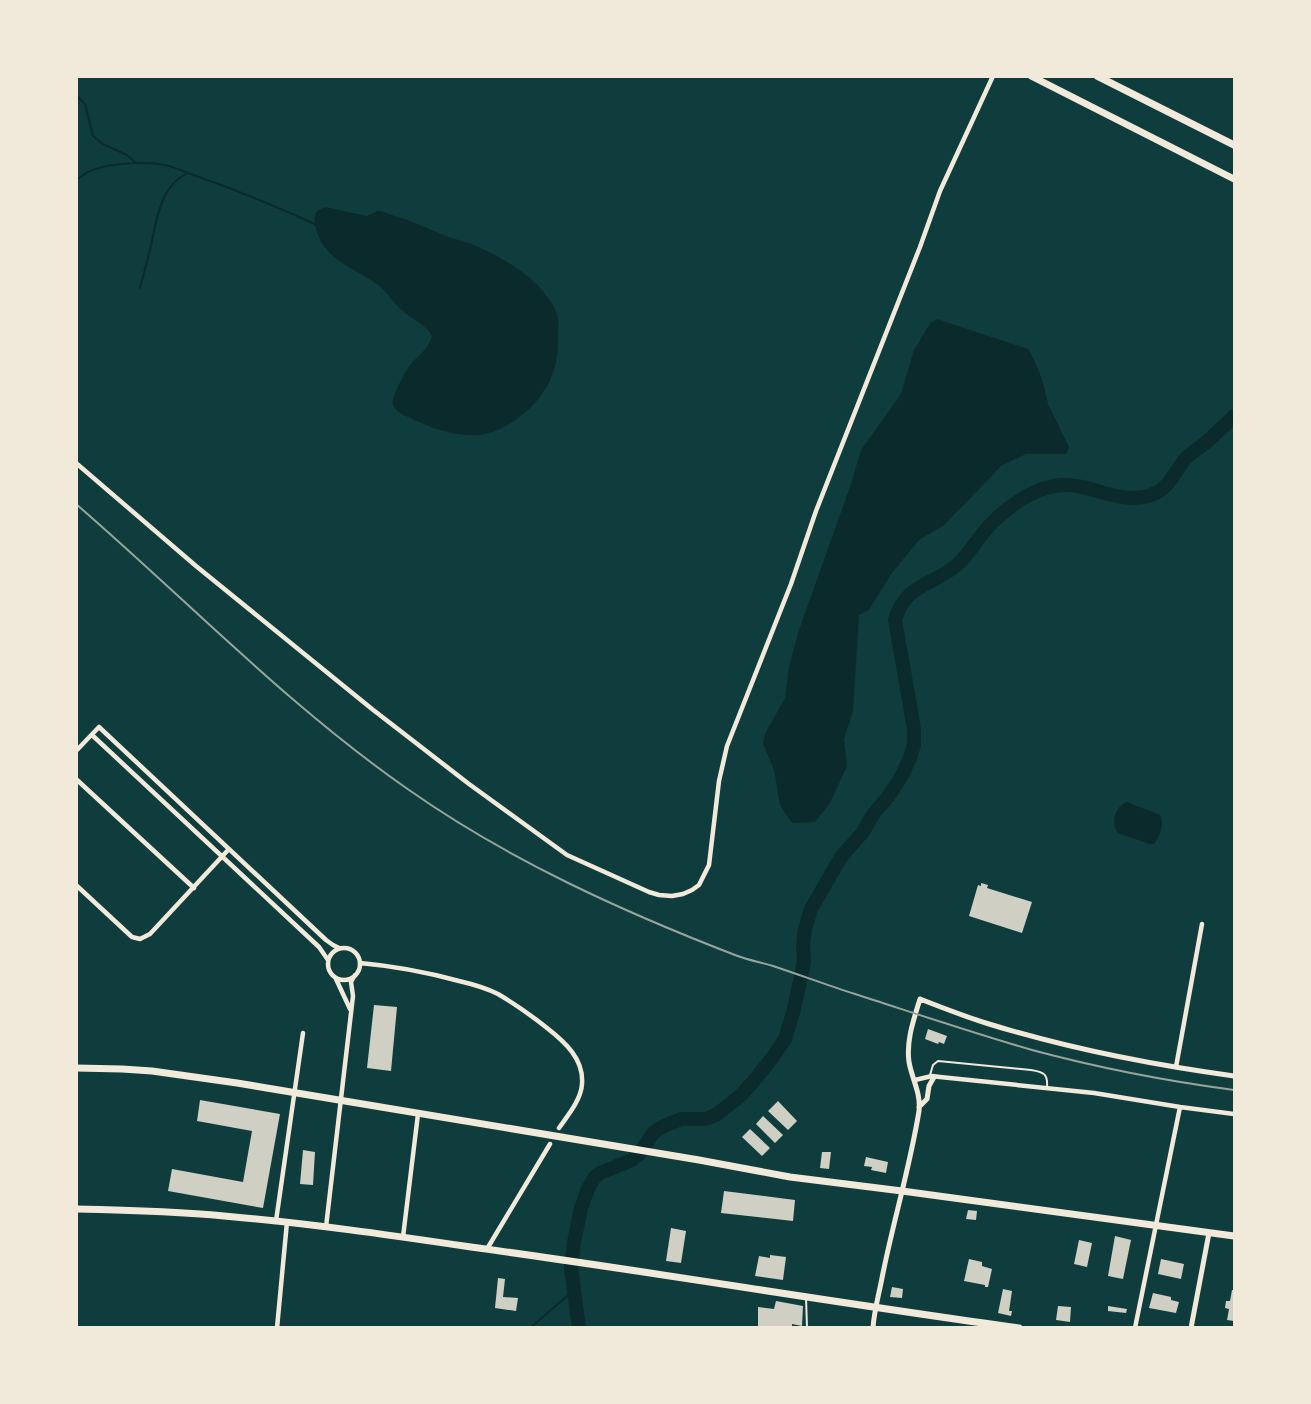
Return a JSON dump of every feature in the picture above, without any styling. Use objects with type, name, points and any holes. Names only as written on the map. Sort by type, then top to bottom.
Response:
[{"type":"main road","points":[[1031,76],[1234,179]]},
{"type":"main road","points":[[1096,76],[1234,145]]},
{"type":"main road","points":[[76,1068],[152,1071],[295,1092],[790,1177],[1234,1236]]},
{"type":"main road","points":[[76,1209],[147,1210],[287,1222],[542,1256],[1019,1328]]},
{"type":"street","points":[[76,463],[196,566],[372,709],[469,784],[567,855],[659,895],[672,896],[693,890],[699,885],[709,865],[719,781],[727,746],[940,191],[993,76]]},
{"type":"street","points":[[76,751],[99,727],[326,940],[339,948]]},
{"type":"street","points":[[92,735],[320,947],[328,960]]},
{"type":"street","points":[[76,778],[194,888]]},
{"type":"street","points":[[76,885],[132,937],[140,939],[150,934],[230,849]]},
{"type":"street","points":[[1176,1067],[1202,924]]},
{"type":"street","points":[[326,1227],[352,996],[351,982],[360,963],[355,951],[345,947],[331,954],[328,969],[335,977],[350,1009]]},
{"type":"street","points":[[360,963],[391,965],[442,976],[497,993],[551,1031],[570,1048],[582,1075],[579,1098],[559,1128]]},
{"type":"street","points":[[335,977],[345,980],[355,975]]},
{"type":"street","points":[[873,1328],[919,1107],[919,1095],[909,1062],[909,1046],[912,1024],[920,999],[987,1023],[1048,1041],[1176,1067],[1234,1076]]},
{"type":"street","points":[[276,1221],[303,1033]]},
{"type":"street","points":[[915,1080],[931,1077],[1047,1087],[1234,1114]]},
{"type":"street","points":[[919,1107],[927,1099],[931,1077]]},
{"type":"street","points":[[1134,1328],[1180,1107]]},
{"type":"street","points":[[403,1237],[418,1114]]},
{"type":"street","points":[[487,1249],[550,1144]]},
{"type":"street","points":[[277,1328],[287,1222]]},
{"type":"street","points":[[1191,1328],[1209,1233]]},
{"type":"lane","points":[[931,1077],[933,1065],[938,1061],[1037,1071],[1046,1076],[1047,1087]]},
{"type":"lane","points":[[806,1297],[807,1328]]},
{"type":"water","points":[[325,207],[367,216],[378,211],[405,219],[487,251],[525,274],[535,283],[545,293],[556,312],[558,350],[556,363],[547,386],[532,406],[511,423],[490,433],[477,435],[462,435],[440,430],[397,411],[393,402],[398,387],[408,368],[425,350],[432,336],[423,326],[400,309],[382,288],[336,259],[329,252],[318,235],[315,223],[316,212]]},
{"type":"water","points":[[937,319],[1028,349],[1043,382],[1048,404],[1069,447],[1066,454],[1026,454],[1001,466],[943,526],[920,539],[891,574],[869,610],[859,615],[853,711],[844,739],[847,766],[830,803],[815,822],[792,823],[780,805],[774,770],[763,743],[765,734],[785,698],[789,667],[799,630],[861,450],[901,394],[914,350],[931,322]]},
{"type":"water","points":[[1127,802],[1160,815],[1162,826],[1154,844],[1118,833],[1114,824],[1115,815],[1119,807]]},
{"type":"building","points":[[981,883],[988,885],[987,888],[1032,902],[1022,933],[969,916],[978,885],[981,886]]},
{"type":"building","points":[[374,1005],[397,1007],[391,1071],[367,1068]]},
{"type":"building","points":[[928,1029],[947,1036],[944,1044],[925,1039]]},
{"type":"building","points":[[200,1100],[280,1114],[263,1208],[168,1191],[172,1169],[243,1182],[252,1131],[197,1121]]},
{"type":"building","points":[[778,1101],[797,1121],[788,1130],[768,1111]]},
{"type":"building","points":[[763,1116],[783,1135],[775,1143],[756,1124]]},
{"type":"building","points":[[750,1129],[770,1148],[762,1156],[742,1137]]},
{"type":"building","points":[[303,1150],[315,1152],[313,1185],[300,1184]]},
{"type":"building","points":[[822,1152],[831,1152],[829,1169],[820,1168]]},
{"type":"building","points":[[866,1157],[888,1162],[886,1173],[864,1166]]},
{"type":"building","points":[[724,1191],[795,1200],[793,1221],[721,1213]]},
{"type":"building","points":[[968,1210],[977,1211],[976,1220],[966,1219]]},
{"type":"building","points":[[671,1228],[686,1231],[681,1263],[666,1261]]},
{"type":"building","points":[[1115,1236],[1131,1240],[1123,1279],[1108,1276]]},
{"type":"building","points":[[1079,1240],[1092,1243],[1087,1267],[1074,1264]]},
{"type":"building","points":[[770,1255],[786,1257],[783,1280],[755,1276],[759,1256],[770,1258]]},
{"type":"building","points":[[969,1259],[982,1262],[982,1266],[992,1269],[988,1287],[964,1281]]},
{"type":"building","points":[[1161,1259],[1184,1264],[1181,1279],[1158,1274]]},
{"type":"building","points":[[498,1278],[505,1279],[503,1297],[518,1298],[516,1311],[495,1308]]},
{"type":"building","points":[[892,1287],[903,1289],[902,1298],[890,1297]]},
{"type":"building","points":[[1003,1289],[1012,1291],[1009,1311],[1012,1311],[1011,1316],[998,1313]]},
{"type":"building","points":[[1232,1290],[1234,1290],[1234,1321],[1227,1320],[1229,1309],[1225,1308],[1226,1301],[1230,1301]]},
{"type":"building","points":[[1153,1293],[1171,1297],[1171,1300],[1179,1302],[1176,1313],[1149,1308]]},
{"type":"building","points":[[776,1301],[803,1306],[802,1326],[792,1324],[792,1328],[758,1328],[758,1307],[774,1309]]},
{"type":"building","points":[[1058,1306],[1071,1307],[1070,1322],[1056,1320]]},
{"type":"building","points":[[1108,1306],[1127,1309],[1126,1313],[1108,1311]]},
{"type":"waterway","points":[[76,95],[85,104],[93,136],[103,144],[127,155],[136,163]]},
{"type":"waterway","points":[[76,180],[95,169],[115,165],[137,163],[165,165],[315,224]]},
{"type":"waterway","points":[[140,288],[161,204],[172,185],[189,173]]},
{"type":"waterway","points":[[579,1328],[571,1267],[581,1208],[594,1178],[600,1173],[632,1160],[654,1132],[664,1126],[681,1119],[705,1119],[716,1115],[753,1082],[785,1039],[804,962],[803,944],[811,909],[841,857],[863,832],[901,777],[914,745],[914,729],[895,620],[905,599],[912,592],[957,565],[990,525],[1025,497],[1044,488],[1066,485],[1124,497],[1148,496],[1161,490],[1186,458],[1234,416]]},
{"type":"waterway","points":[[530,1328],[573,1291]]},
{"type":"railway","points":[[76,504],[239,652],[365,758],[409,790],[486,839],[567,882],[650,921],[740,957],[988,1037],[1107,1068],[1234,1090]]}]
